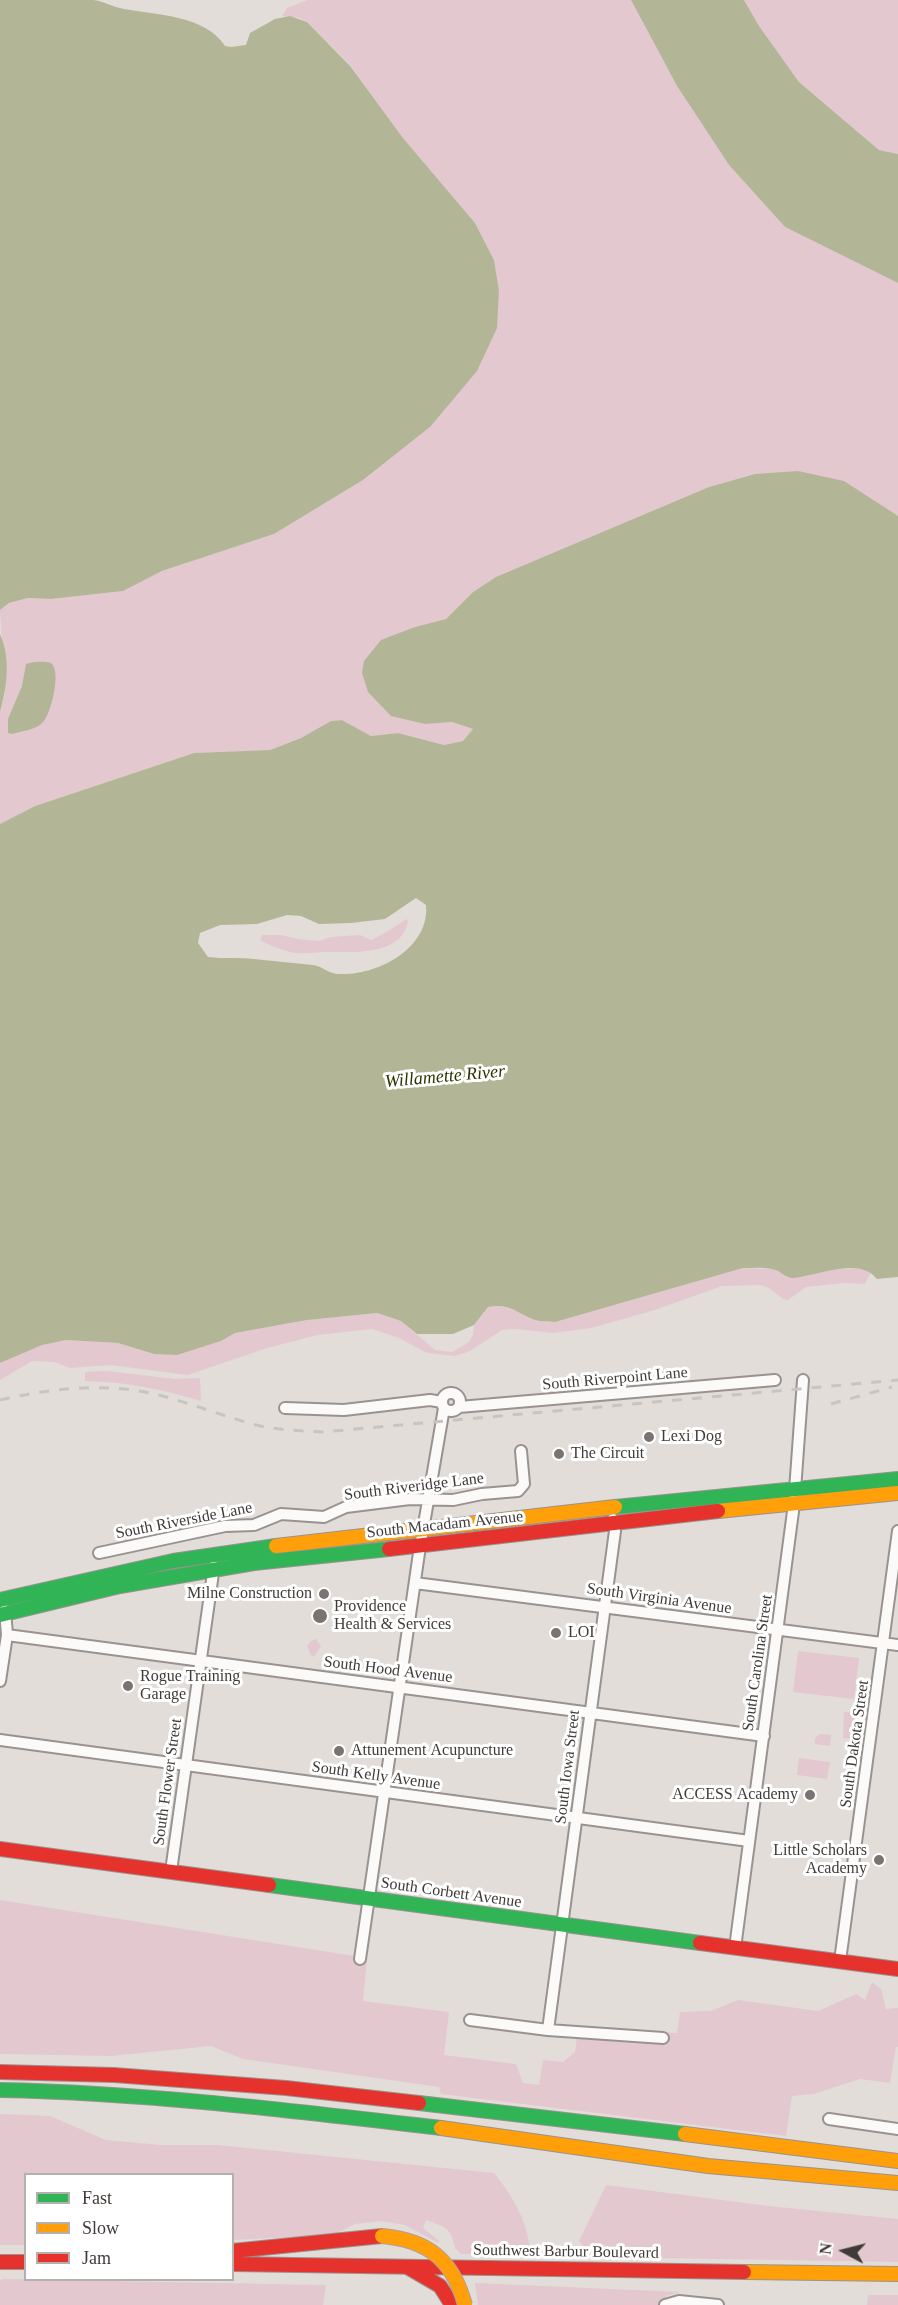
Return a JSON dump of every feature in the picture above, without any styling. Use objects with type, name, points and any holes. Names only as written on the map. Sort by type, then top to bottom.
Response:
[{"type":"main road","name":"South Macadam Avenue","points":[[2,1607],[120,1586],[214,1561],[300,1543],[423,1531],[609,1508],[898,1479]]},
{"type":"main road","name":"South Macadam Avenue","points":[[214,1561],[292,1558],[420,1546],[614,1522],[898,1493]]},
{"type":"main road","name":"South Corbett Avenue","points":[[0,1849],[898,1969]]},
{"type":"main road","points":[[0,2072],[136,2076],[335,2093],[898,2161]]},
{"type":"main road","points":[[0,2090],[59,2091],[212,2101],[508,2136],[708,2166],[898,2183]]},
{"type":"main road","points":[[234,2251],[382,2236],[398,2237],[413,2241],[442,2259],[457,2281],[465,2305]]},
{"type":"main road","points":[[0,2262],[24,2262]]},
{"type":"main road","name":"Southwest Barbur Boulevard","points":[[234,2264],[898,2274]]},
{"type":"main road","points":[[406,2266],[440,2285],[447,2293],[452,2305]]},
{"type":"street","name":"South Riverpoint Lane","points":[[459,1407],[775,1380]]},
{"type":"street","name":"South Carolina Street","points":[[735,1948],[794,1504],[803,1380]]},
{"type":"street","points":[[285,1408],[344,1410],[430,1400],[443,1405],[452,1411],[459,1407],[458,1397],[452,1393],[444,1396],[443,1405],[423,1531],[420,1546],[360,1959]]},
{"type":"street","name":"South Riveridge Lane","points":[[273,1516],[281,1514],[324,1517],[346,1508],[410,1499],[453,1500],[520,1490],[524,1481],[521,1451]]},
{"type":"street","name":"South Iowa Street","points":[[548,2030],[615,1531],[609,1508]]},
{"type":"street","name":"South Riverside Lane","points":[[99,1553],[225,1526],[254,1524],[273,1516]]},
{"type":"street","name":"South Dakota Street","points":[[840,1961],[898,1531]]},
{"type":"street","name":"South Flower Street","points":[[171,1871],[214,1561]]},
{"type":"street","name":"South Virginia Avenue","points":[[415,1583],[898,1646]]},
{"type":"street","points":[[0,1681],[7,1635],[2,1607]]},
{"type":"street","name":"South Hood Avenue","points":[[7,1635],[764,1736]]},
{"type":"street","name":"South Kelly Avenue","points":[[0,1740],[749,1841]]},
{"type":"street","points":[[470,2019],[548,2030],[663,2038]]},
{"type":"street","points":[[829,2119],[898,2129]]},
{"type":"street","points":[[665,2305],[679,2301],[718,2305]]},
{"type":"shaded area","points":[[307,0],[631,0],[677,86],[729,165],[785,227],[898,283],[898,516],[755,474],[709,487],[497,577],[473,592],[446,619],[415,627],[425,724],[452,722],[473,729],[463,741],[444,745],[398,733],[371,736],[342,720],[331,721],[301,738],[270,750],[194,753],[35,806],[0,824],[0,712],[5,693],[0,610],[9,603],[28,598],[51,599],[123,591],[162,571],[274,534],[363,480],[430,427],[499,290],[494,260],[475,223],[403,138],[351,66],[307,22],[300,18],[282,16],[287,8]]},
{"type":"shaded area","points":[[744,0],[898,0],[898,154],[879,150],[799,82],[759,26]]},
{"type":"shaded area","points":[[406,919],[408,921],[404,932],[397,941],[376,950],[295,953],[260,940],[262,935],[281,935],[319,941],[331,937],[360,935],[371,940]]},
{"type":"shaded area","points":[[743,1268],[773,1269],[791,1278],[830,1270],[862,1268],[871,1272],[865,1284],[844,1283],[806,1287],[788,1300],[760,1285],[722,1286],[655,1310],[591,1328],[554,1333],[502,1330],[470,1351],[455,1356],[427,1353],[399,1338],[372,1329],[318,1335],[267,1348],[188,1375],[110,1365],[70,1368],[54,1362],[32,1361],[0,1380],[0,1363],[42,1344],[66,1340],[118,1343],[154,1354],[221,1341],[235,1333],[307,1320],[377,1313],[401,1321],[435,1350],[452,1352],[469,1342],[473,1335],[474,1325],[488,1307],[502,1306],[535,1320],[555,1322]]},
{"type":"shaded area","points":[[107,1371],[175,1379],[200,1378],[201,1401],[143,1387],[85,1381],[85,1372]]},
{"type":"shaded area","points":[[316,1639],[321,1646],[314,1657],[307,1646]]},
{"type":"shaded area","points":[[798,1651],[859,1658],[854,1699],[793,1692]]},
{"type":"shaded area","points":[[844,1712],[856,1712],[855,1739],[843,1738]]},
{"type":"shaded area","points":[[820,1734],[831,1735],[830,1746],[815,1744],[815,1738]]},
{"type":"shaded area","points":[[799,1758],[830,1762],[827,1779],[797,1775]]},
{"type":"shaded area","points":[[0,1900],[367,1958],[363,2001],[449,2012],[444,2055],[516,2064],[523,2083],[539,2085],[543,2060],[563,2062],[575,2052],[577,2036],[629,2041],[660,2032],[677,2033],[680,2012],[711,2011],[738,2000],[818,2011],[856,1994],[865,2000],[872,1982],[881,1989],[886,2009],[898,2008],[898,2047],[896,2047],[890,2083],[860,2079],[814,2094],[792,2096],[786,2136],[441,2094],[439,2087],[243,2059],[211,2046],[111,2056],[0,2054]]},
{"type":"shaded area","points":[[0,2114],[50,2116],[106,2140],[161,2145],[218,2145],[494,2173],[508,2191],[524,2222],[530,2255],[461,2254],[455,2248],[446,2229],[426,2220],[423,2228],[439,2241],[438,2243],[405,2225],[381,2221],[355,2224],[333,2235],[234,2240],[234,2173],[24,2173],[24,2245],[0,2245]]},
{"type":"shaded area","points":[[606,2185],[769,2206],[898,2219],[898,2262],[592,2257],[579,2241]]},
{"type":"shaded area","points":[[0,2280],[326,2285],[323,2305],[0,2305]]},
{"type":"shaded area","points":[[475,2283],[680,2292],[666,2296],[665,2305],[478,2305]]},
{"type":"shaded area","points":[[868,2295],[898,2295],[898,2305],[867,2305]]},
{"type":"water","points":[[0,0],[93,0],[124,9],[193,22],[216,36],[225,46],[231,47],[246,45],[250,33],[275,19],[290,16],[307,22],[351,67],[403,138],[475,223],[494,260],[499,290],[497,328],[477,371],[430,427],[363,480],[274,534],[162,571],[123,591],[51,599],[28,598],[9,603],[0,610]]},
{"type":"water","points":[[631,0],[744,0],[759,26],[799,82],[879,150],[898,154],[898,283],[785,227],[729,165],[677,86]]},
{"type":"water","name":"Willamette River","points":[[798,471],[844,481],[898,516],[898,1277],[877,1279],[869,1272],[849,1268],[793,1278],[772,1269],[743,1268],[555,1322],[535,1320],[508,1308],[496,1306],[488,1307],[474,1325],[453,1334],[417,1334],[401,1321],[377,1313],[307,1320],[235,1333],[221,1341],[177,1355],[154,1354],[118,1343],[66,1340],[42,1345],[0,1363],[0,824],[35,806],[194,753],[270,750],[301,738],[331,721],[342,720],[371,736],[398,733],[444,745],[463,741],[473,729],[452,722],[425,724],[391,716],[368,692],[362,673],[364,661],[381,640],[415,627],[446,619],[473,592],[496,577],[709,487],[755,474]],"holes":[[[416,898],[426,905],[425,921],[410,947],[384,965],[354,973],[335,974],[313,965],[248,958],[208,957],[198,943],[200,933],[220,925],[257,924],[287,915],[301,916],[319,924],[351,923],[385,919]]]},
{"type":"water","points":[[0,634],[6,653],[7,673],[0,712]]},
{"type":"water","points":[[51,663],[55,669],[54,693],[49,711],[37,727],[8,733],[8,719],[22,686],[26,664]]},
{"type":"railway","points":[[0,1400],[39,1392],[79,1388],[119,1389],[159,1395],[260,1426],[323,1432],[898,1380]]},
{"type":"railway","points":[[831,1404],[892,1387]]},
{"type":"traffic: fast","points":[[615,1507],[898,1479]]},
{"type":"traffic: fast","points":[[0,1600],[173,1561],[276,1546]]},
{"type":"traffic: fast","points":[[0,1615],[120,1586],[254,1563],[389,1549]]},
{"type":"traffic: fast","points":[[269,1885],[700,1943]]},
{"type":"traffic: fast","points":[[0,2090],[166,2099],[441,2128]]},
{"type":"traffic: fast","points":[[419,2103],[685,2134]]},
{"type":"traffic: slow","points":[[718,1511],[898,1493]]},
{"type":"traffic: slow","points":[[276,1546],[615,1507]]},
{"type":"traffic: slow","points":[[441,2128],[708,2166],[898,2183]]},
{"type":"traffic: slow","points":[[685,2134],[898,2161]]},
{"type":"traffic: slow","points":[[382,2236],[413,2242],[436,2255],[446,2264],[453,2276],[465,2305]]},
{"type":"traffic: slow","points":[[744,2272],[898,2274]]},
{"type":"traffic: jam","points":[[389,1549],[718,1511]]},
{"type":"traffic: jam","points":[[0,1849],[269,1885]]},
{"type":"traffic: jam","points":[[700,1943],[898,1969]]},
{"type":"traffic: jam","points":[[0,2072],[114,2075],[286,2088],[419,2103]]},
{"type":"traffic: jam","points":[[234,2251],[382,2236]]},
{"type":"traffic: jam","points":[[0,2262],[24,2262]]},
{"type":"traffic: jam","points":[[234,2264],[744,2272]]},
{"type":"traffic: jam","points":[[409,2268],[440,2286],[452,2305]]},
{"type":"place","name":"Lexi Dog","points":[[649,1437]]},
{"type":"place","name":"The Circuit","points":[[559,1454]]},
{"type":"place","name":"Milne Construction","points":[[324,1594]]},
{"type":"place","name":"Providence Health & Services","points":[[320,1616]]},
{"type":"place","name":"LOI","points":[[556,1633]]},
{"type":"place","name":"Rogue Training Garage","points":[[128,1686]]},
{"type":"place","name":"Attunement Acupuncture","points":[[339,1751]]},
{"type":"place","name":"ACCESS Academy","points":[[810,1795]]},
{"type":"place","name":"Little Scholars Academy","points":[[879,1860]]}]
